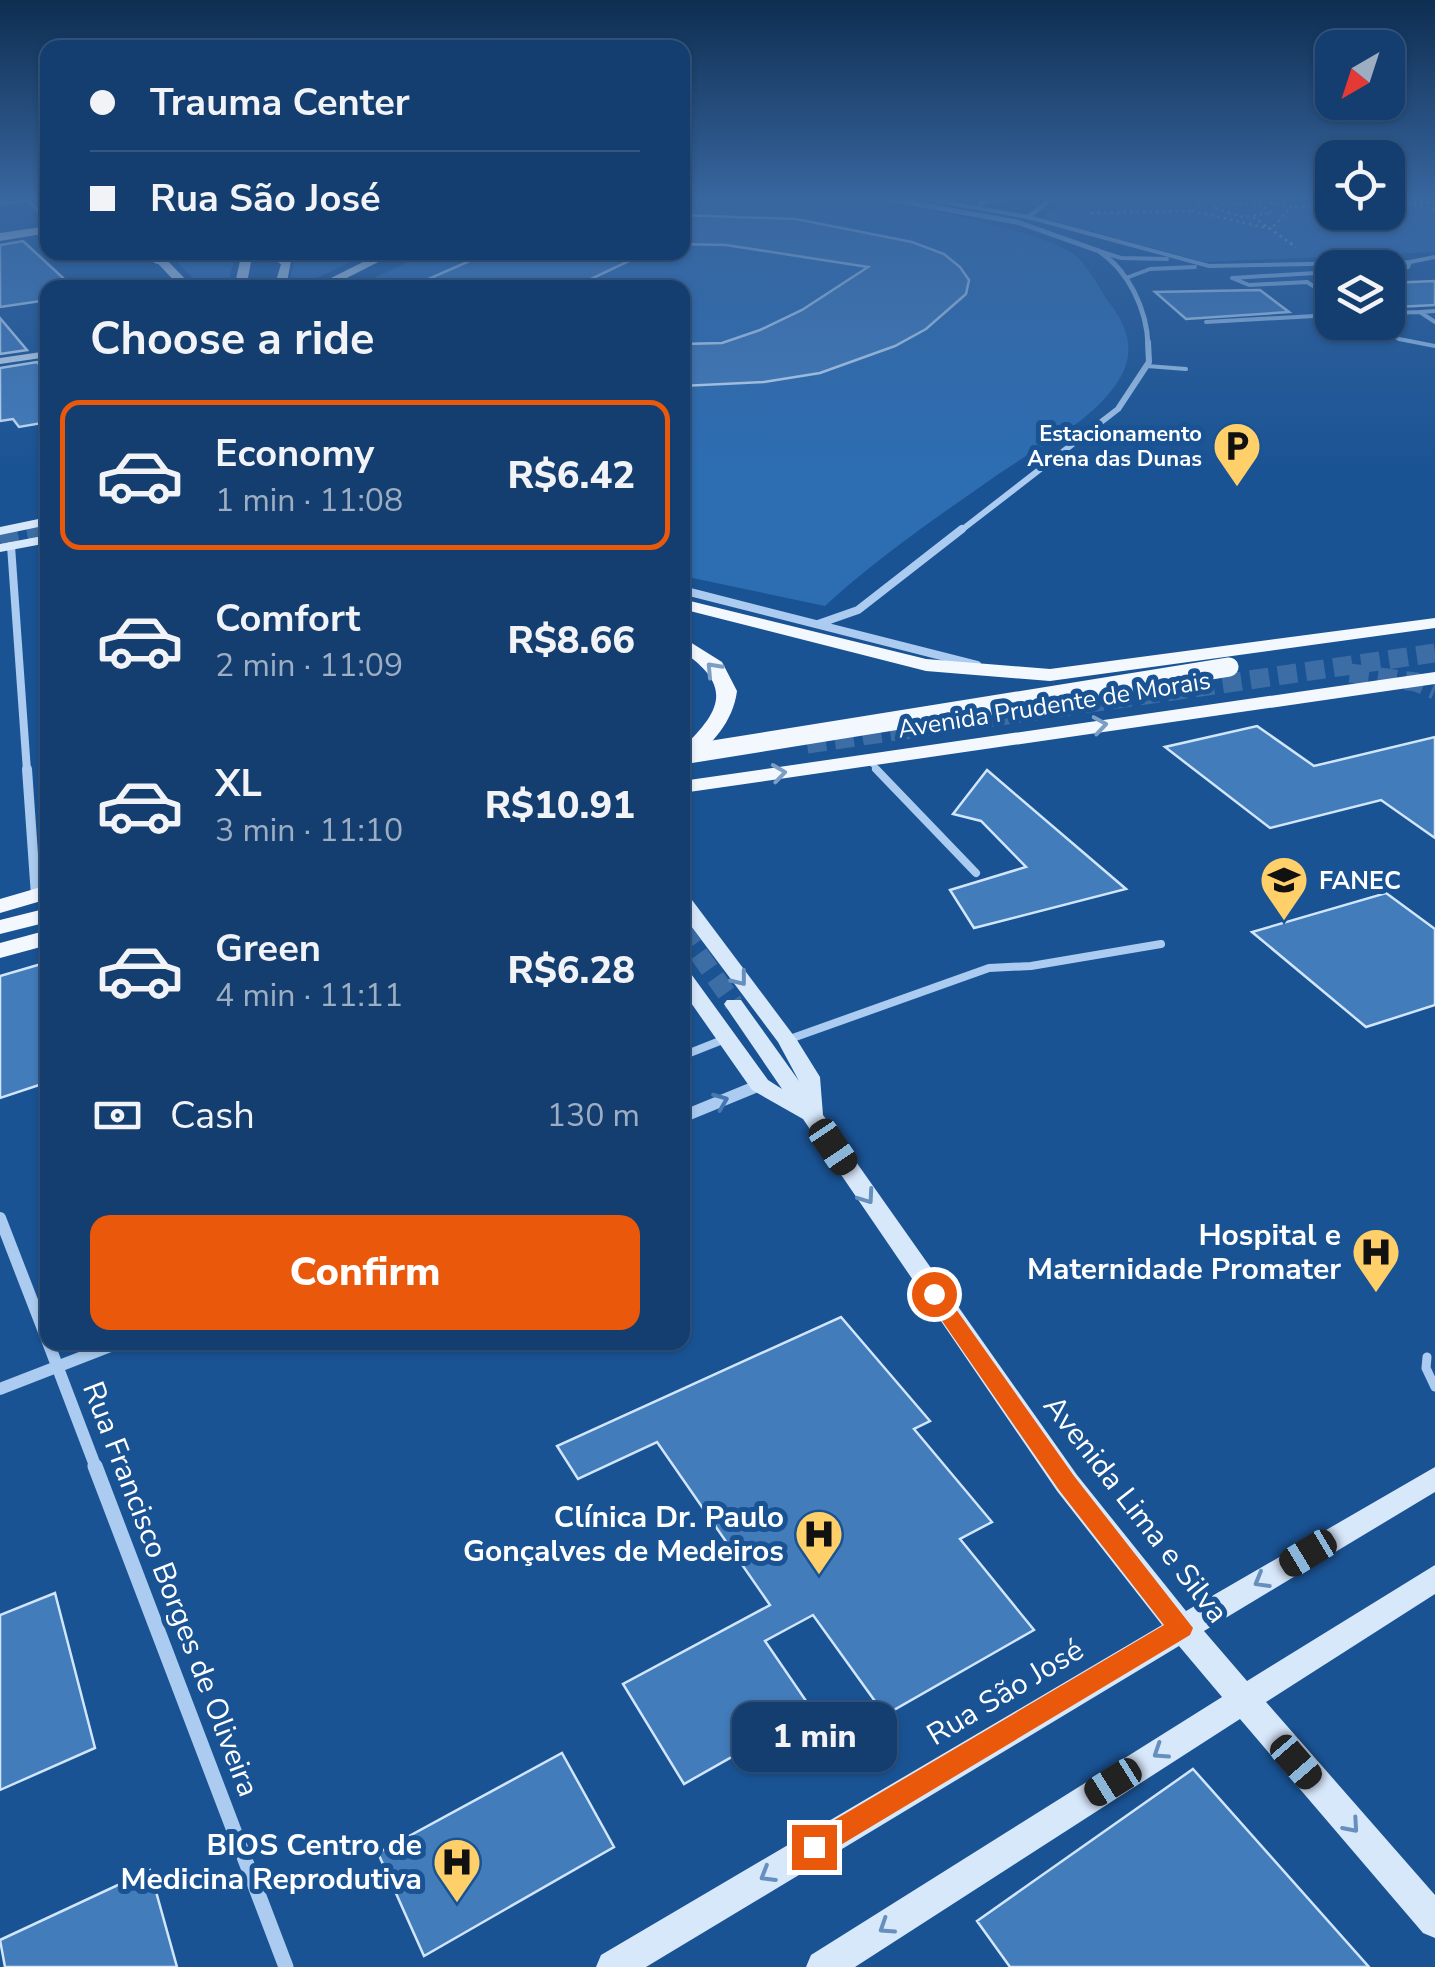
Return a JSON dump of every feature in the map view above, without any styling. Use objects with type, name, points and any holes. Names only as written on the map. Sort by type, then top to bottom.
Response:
[{"type":"main road","points":[[0,361],[40,355]]},
{"type":"main road","points":[[0,530],[40,522]]},
{"type":"main road","points":[[5,547],[40,540]]},
{"type":"main road","points":[[690,606],[926,666],[1012,674],[1068,674],[1435,624]]},
{"type":"main road","name":"Avenida Prudente de Morais","points":[[690,756],[1229,667],[1435,638]]},
{"type":"main road","points":[[690,648],[717,668],[726,683],[726,700],[712,734],[690,751]]},
{"type":"main road","name":"Avenida Prudente de Morais","points":[[690,786],[1435,678]]},
{"type":"main road","points":[[1410,682],[1435,697]]},
{"type":"main road","points":[[0,906],[40,901]]},
{"type":"main road","points":[[0,928],[40,903]]},
{"type":"main road","name":"Avenida Lima e Silva","points":[[690,911],[810,1077],[812,1116]]},
{"type":"main road","points":[[0,951],[40,940]]},
{"type":"main road","name":"Avenida Lima e Silva","points":[[690,986],[760,1085],[812,1116],[1066,1483],[1181,1628],[1435,1921]]},
{"type":"main road","points":[[734,1004],[812,1116]]},
{"type":"main road","name":"Rua São José","points":[[613,1967],[1435,1478]]},
{"type":"main road","points":[[823,1967],[1435,1578]]},
{"type":"street","points":[[818,624],[858,610],[1118,409],[1147,366],[1147,318],[1132,289]]},
{"type":"street","points":[[5,547],[40,865]]},
{"type":"street","points":[[690,592],[1012,674]]},
{"type":"street","points":[[858,610],[858,634]]},
{"type":"street","points":[[690,1113],[760,1085]]},
{"type":"street","name":"Rua Francisco Borges de Oliveira","points":[[0,1218],[40,1321]]},
{"type":"street","name":"Rua Francisco Borges de Oliveira","points":[[51,1350],[286,1967]]},
{"type":"street","points":[[0,1389],[102,1350]]},
{"type":"lane","points":[[1405,312],[1435,311]]},
{"type":"lane","points":[[1420,312],[1435,322]]},
{"type":"lane","points":[[1206,322],[1315,316]]},
{"type":"lane","points":[[1405,340],[1435,346]]},
{"type":"lane","points":[[1147,366],[1186,369]]},
{"type":"lane","points":[[868,760],[976,873]]},
{"type":"lane","points":[[786,1040],[989,968],[1032,966],[1160,944]]},
{"type":"lane","points":[[690,1053],[727,1038]]},
{"type":"lane","points":[[1426,1357],[1426,1368],[1435,1387]]},
{"type":"shaded area","points":[[690,289],[1101,289],[1123,325],[1128,345],[1126,366],[1103,401],[910,537],[825,606],[690,577]]},
{"type":"building","points":[[0,289],[40,289],[40,301],[0,307]]},
{"type":"building","points":[[835,289],[967,289],[926,329],[895,346],[820,373],[764,382],[690,386],[690,344],[722,343],[802,310]]},
{"type":"building","points":[[1405,289],[1435,289],[1435,305],[1405,307]]},
{"type":"building","points":[[1260,290],[1289,312],[1186,319],[1155,292]]},
{"type":"building","points":[[0,318],[27,350],[0,354]]},
{"type":"building","points":[[37,362],[40,365],[40,423],[19,427],[13,419],[0,421],[0,368]]},
{"type":"building","points":[[1257,726],[1314,766],[1435,737],[1435,838],[1381,800],[1270,828],[1165,747]]},
{"type":"building","points":[[987,770],[1126,889],[974,928],[950,890],[1026,867],[981,821],[953,814]]},
{"type":"building","points":[[1386,893],[1435,929],[1435,1005],[1366,1027],[1252,932]]},
{"type":"building","points":[[40,964],[40,1085],[0,1098],[0,976]]},
{"type":"building","points":[[841,1317],[930,1421],[914,1429],[992,1522],[960,1539],[1034,1630],[885,1715],[813,1615],[765,1641],[813,1711],[684,1784],[623,1684],[770,1605],[657,1442],[578,1479],[557,1446]]},
{"type":"building","points":[[55,1593],[95,1748],[0,1790],[0,1615]]},
{"type":"building","name":"BIOS Centro de Medicina Reprodutiva","points":[[562,1753],[614,1847],[424,1956],[378,1853]]},
{"type":"building","points":[[1193,1769],[1369,1967],[1010,1967],[977,1921]]},
{"type":"building","points":[[150,1870],[177,1967],[5,1967],[0,1940]]},
{"type":"tunnel","points":[[0,541],[40,534]]},
{"type":"tunnel","points":[[807,744],[1435,653]]},
{"type":"tunnel","points":[[1350,673],[1416,682],[1435,690]]},
{"type":"tunnel","points":[[690,941],[734,1004]]},
{"type":"place","name":"Estacionamento Arena das Dunas","points":[[1237,488]]},
{"type":"place","name":"FANEC","points":[[1284,922]]},
{"type":"place","name":"Hospital e Maternidade Promater","points":[[1376,1294]]},
{"type":"place","name":"Clínica Dr. Paulo Gonçalves de Medeiros","points":[[819,1576]]},
{"type":"place","name":"BIOS Centro de Medicina Reprodutiva","points":[[457,1904]]},
{"type":"route","points":[[814,1847],[1181,1628],[1066,1483],[934,1294]]}]
